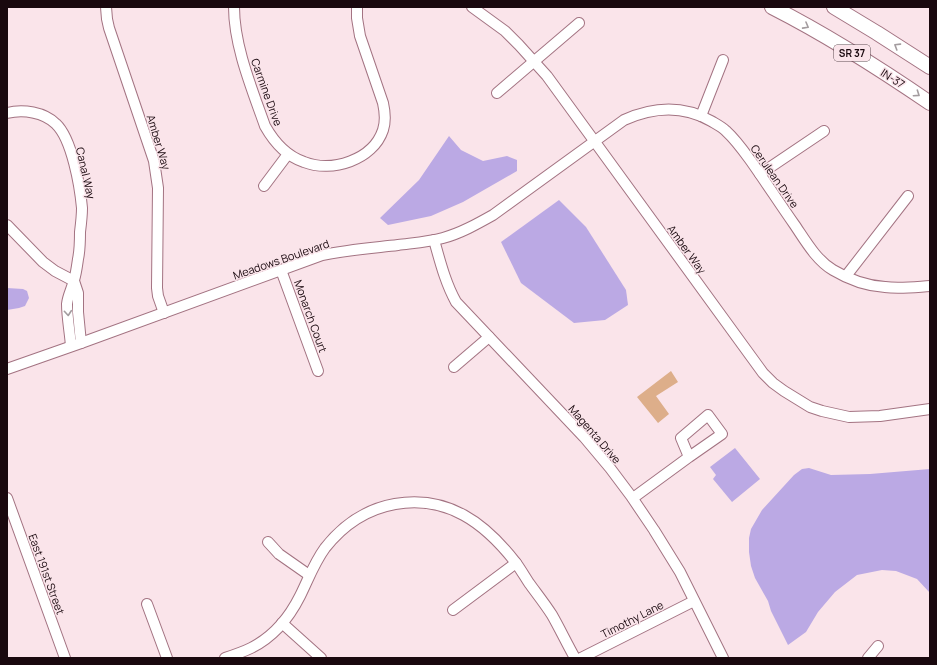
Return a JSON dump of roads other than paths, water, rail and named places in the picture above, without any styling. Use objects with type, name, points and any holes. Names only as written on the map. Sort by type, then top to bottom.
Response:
[{"type":"highway","name":"IN-37","points":[[772,7],[852,52],[930,103]]},
{"type":"highway","name":"SR 37","points":[[834,7],[930,67]]},
{"type":"street","name":"Amber Way","points":[[106,7],[109,28],[154,161],[157,174],[157,288],[164,313]]},
{"type":"street","name":"Carmine Drive","points":[[234,7],[243,61],[265,126],[270,135],[288,154],[303,162],[314,165],[328,166],[340,165],[355,159],[368,151],[379,138],[383,130],[385,120],[383,103],[360,36],[356,7]]},
{"type":"street","name":"Amber Way","points":[[472,7],[505,31],[547,76],[763,374],[773,383],[810,407],[849,417],[880,416],[930,409]]},
{"type":"street","points":[[497,93],[579,23]]},
{"type":"street","points":[[701,116],[723,60]]},
{"type":"street","name":"Cerulean Drive","points":[[595,142],[624,120],[632,116],[648,112],[664,109],[688,111],[701,116],[729,134],[760,174],[805,241],[817,256],[833,270],[867,285],[877,287],[930,286]]},
{"type":"street","name":"Canal Way","points":[[7,113],[20,111],[41,115],[56,124],[66,139],[79,187],[82,209],[78,259],[74,281],[69,293],[67,305],[76,345]]},
{"type":"street","points":[[760,174],[824,132]]},
{"type":"street","name":"Meadows Boulevard","points":[[7,369],[322,255],[422,242],[456,233],[479,223],[499,210],[595,142]]},
{"type":"street","points":[[264,186],[288,154]]},
{"type":"street","points":[[846,276],[908,196]]},
{"type":"street","points":[[7,225],[43,262],[54,271],[74,281]]},
{"type":"street","name":"Magenta Drive","points":[[434,240],[445,278],[456,302],[584,437],[633,498],[680,572],[723,658]]},
{"type":"street","name":"Monarch Court","points":[[281,270],[318,371]]},
{"type":"street","points":[[454,368],[489,337]]},
{"type":"street","points":[[633,498],[689,457]]},
{"type":"street","name":"East 191st Street","points":[[7,498],[65,658]]},
{"type":"street","points":[[225,658],[251,648],[274,633],[294,607],[309,575],[325,548],[338,533],[351,522],[385,506],[416,502],[446,507],[464,515],[479,524],[495,539],[516,563],[551,615],[575,658]]},
{"type":"street","points":[[268,542],[279,554],[309,575]]},
{"type":"street","points":[[453,610],[516,563]]},
{"type":"street","name":"Timothy Lane","points":[[581,658],[694,601]]},
{"type":"street","points":[[147,604],[167,658]]},
{"type":"street","points":[[282,623],[321,658]]},
{"type":"street","points":[[868,658],[878,646]]}]
